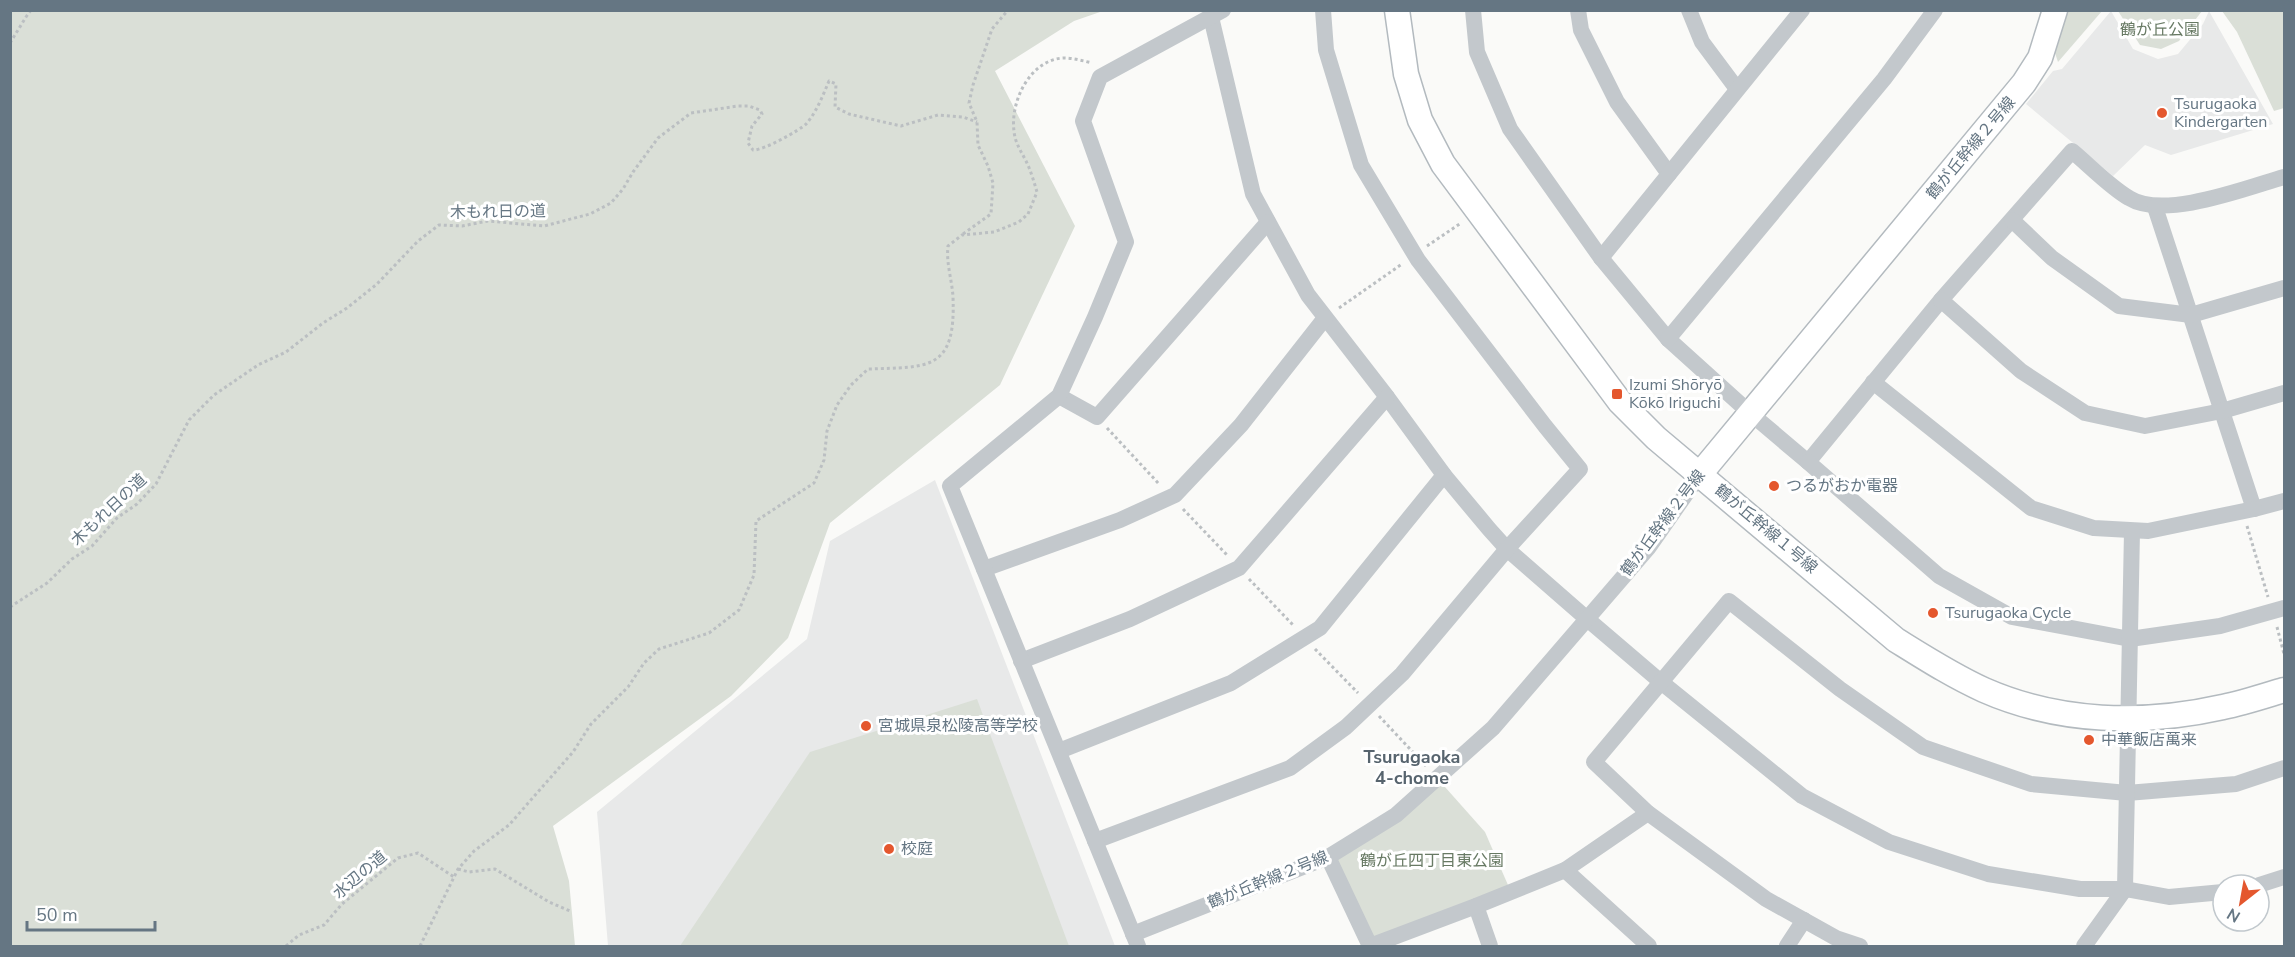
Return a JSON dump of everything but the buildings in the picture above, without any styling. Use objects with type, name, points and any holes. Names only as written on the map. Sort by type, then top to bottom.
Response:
[{"type":"street","points":[[1095,841],[1290,768],[1346,727],[1402,674],[1507,549],[1580,470],[1418,260],[1361,165],[1326,50],[1323,10]]},
{"type":"street","name":"鶴が丘幹線１号線","points":[[1397,10],[1410,85],[1420,120],[1443,164],[1620,402],[1656,438],[1896,640],[1940,668],[1984,690],[2027,706],[2076,716],[2129,719],[2223,707],[2284,690]]},
{"type":"street","points":[[1473,10],[1477,51],[1510,129],[1601,258],[1668,339],[1939,576],[2012,617],[2130,639],[2220,626],[2278,610]]},
{"type":"street","points":[[1578,10],[1581,30],[1617,102],[1670,174]]},
{"type":"street","points":[[1689,10],[1702,42],[1737,89]]},
{"type":"street","points":[[1601,258],[1802,10]]},
{"type":"street","points":[[1668,339],[1884,79],[1935,10]]},
{"type":"street","name":"鶴が丘幹線２号線","points":[[1136,940],[1328,857],[1396,815],[1493,728],[1649,547],[1700,474],[2024,83],[2040,58],[2055,10]]},
{"type":"street","points":[[1136,940],[950,486],[1059,396],[1126,242],[1083,121],[1100,77],[1217,14],[1253,194],[1308,296],[1387,397],[1444,475],[1507,549],[1661,682],[1802,796],[1889,842],[1988,874],[2080,889],[2125,889],[2169,897],[2211,893]]},
{"type":"street","points":[[1808,462],[1941,300],[2072,151],[2130,199],[2155,207],[2181,205],[2284,177]]},
{"type":"street","points":[[2155,207],[2222,411],[2248,510]]},
{"type":"street","points":[[2012,219],[2052,258],[2119,306],[2191,315],[2284,288]]},
{"type":"street","points":[[1059,396],[1097,417],[1268,222]]},
{"type":"street","points":[[1941,300],[2021,371],[2085,413],[2145,426],[2222,411],[2284,393]]},
{"type":"street","points":[[984,569],[1120,520],[1171,496],[1241,425],[1325,318]]},
{"type":"street","points":[[1874,382],[2031,508],[2094,528],[2148,531],[2284,501]]},
{"type":"street","points":[[1022,661],[1130,619],[1239,568],[1387,397]]},
{"type":"street","points":[[1059,751],[1231,683],[1320,628],[1444,475]]},
{"type":"street","points":[[2084,946],[2125,889],[2132,531]]},
{"type":"street","points":[[1860,946],[1836,938],[1766,899],[1648,813],[1594,762],[1729,601],[1840,690],[1923,747],[2031,783],[2127,793],[2236,784],[2284,768]]},
{"type":"street","points":[[1328,857],[1370,946],[1565,870],[1648,813]]},
{"type":"street","points":[[1565,870],[1649,946]]},
{"type":"street","points":[[1476,906],[1490,946]]},
{"type":"street","points":[[1787,946],[1804,920]]},
{"type":"path","points":[[10,44],[32,10]]},
{"type":"path","points":[[420,946],[458,869],[474,850],[509,825],[573,752],[591,724],[628,687],[644,663],[659,650],[709,633],[738,610],[754,575],[756,521],[814,483],[824,460],[827,431],[837,405],[850,385],[868,369],[911,368],[930,364],[941,356],[950,341],[953,297],[947,257],[948,246],[991,214],[993,183],[978,145],[976,122],[969,103],[992,29],[1008,10]]},
{"type":"path","points":[[962,236],[994,232],[1019,222],[1028,214],[1037,192],[1027,162],[1017,146],[1014,120],[1018,97],[1036,70],[1064,58],[1093,63],[1110,72]]},
{"type":"path","name":"木もれ日の道","points":[[10,607],[47,583],[72,559],[92,546],[117,518],[136,504],[156,484],[189,420],[214,395],[258,364],[286,352],[323,322],[346,308],[377,284],[418,242],[439,225],[462,226],[488,221],[544,226],[591,214],[611,203],[658,138],[691,113],[738,106],[749,106],[760,110],[762,114],[752,126],[748,143],[753,150],[758,150],[768,147],[806,125],[829,81],[836,84],[835,107],[849,114],[901,126],[938,115],[963,117],[976,122]]},
{"type":"path","points":[[1097,417],[1437,778]]},
{"type":"path","points":[[2248,510],[2278,610],[2284,654]]},
{"type":"path","name":"水辺の道","points":[[286,946],[298,935],[324,925],[342,904],[398,858],[418,853],[454,877]]},
{"type":"path","points":[[458,869],[469,872],[495,869],[549,902],[570,911]]},
{"type":"shaded area","points":[[2111,11],[2133,49],[2158,59],[2178,54],[2203,24],[2209,11],[2273,124],[2171,155],[2145,145],[2113,176],[2026,104],[2053,71],[2062,69]]},
{"type":"shaded area","name":"宮城県泉松陵高等学校","points":[[935,480],[1115,946],[608,946],[597,812],[807,639],[830,541]]},
{"type":"green space","points":[[10,11],[1103,11],[1074,21],[995,71],[1075,226],[1000,385],[830,523],[788,638],[731,696],[553,826],[569,881],[575,946],[11,946]]},
{"type":"green space","name":"鶴が丘公園","points":[[2062,11],[2102,11],[2058,62],[2053,47]]},
{"type":"green space","name":"鶴が丘公園","points":[[2118,11],[2202,11],[2179,41],[2161,49],[2140,45]]},
{"type":"green space","name":"鶴が丘公園","points":[[2222,11],[2284,11],[2284,108],[2274,111],[2237,32]]},
{"type":"green space","name":"校庭","points":[[977,699],[1069,946],[680,946],[810,752]]},
{"type":"green space","name":"鶴が丘四丁目東公園","points":[[1437,778],[1485,832],[1511,892],[1370,946],[1328,857]]},
{"type":"place","name":"Tsurugaoka Kindergarten","points":[[2162,113]]},
{"type":"place","name":"Izumi Shōryō Kōkō Iriguchi","points":[[1617,394]]},
{"type":"place","name":"つるがおか電器","points":[[1774,486]]},
{"type":"place","name":"Tsurugaoka Cycle","points":[[1933,613]]},
{"type":"place","name":"宮城県泉松陵高等学校","points":[[866,726]]},
{"type":"place","name":"中華飯店萬来","points":[[2089,740]]},
{"type":"place","name":"校庭","points":[[889,849]]},
{"type":"district","name":"Tsurugaoka 4-chome","points":[[1412,768]]}]
